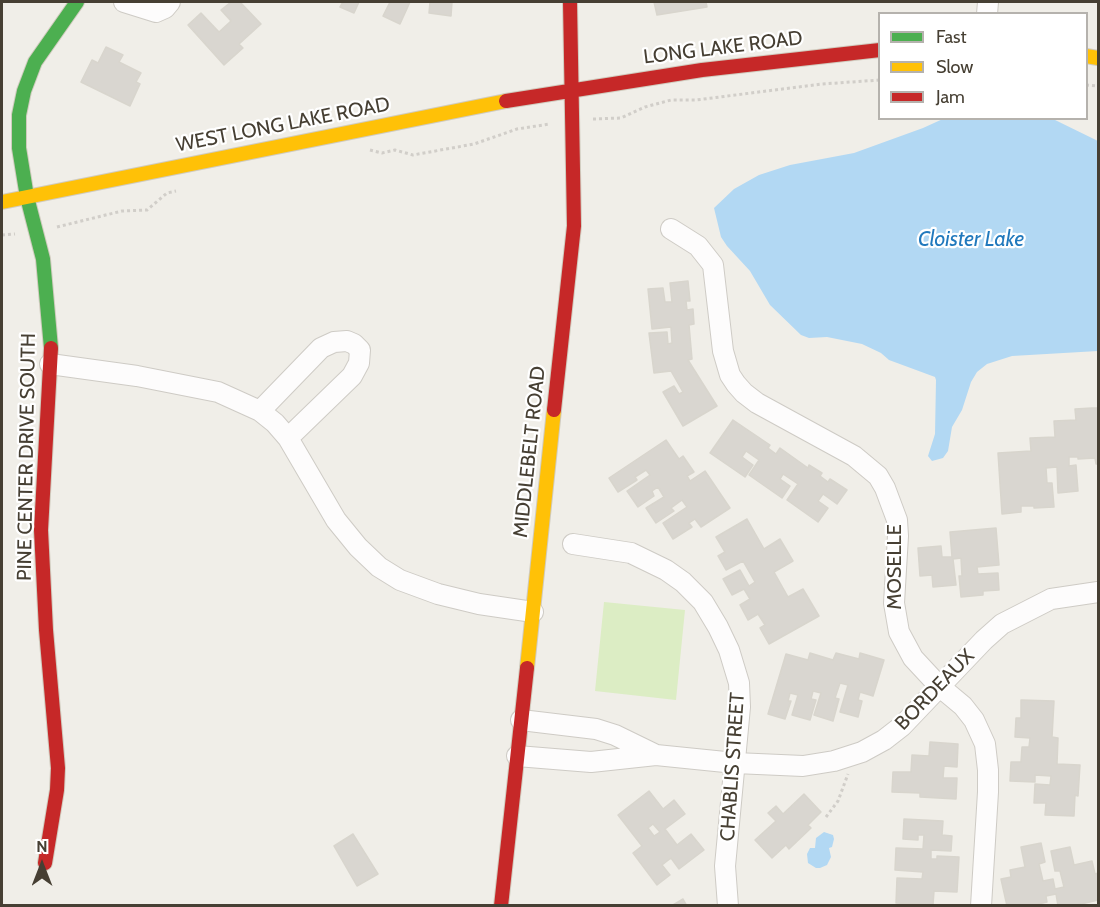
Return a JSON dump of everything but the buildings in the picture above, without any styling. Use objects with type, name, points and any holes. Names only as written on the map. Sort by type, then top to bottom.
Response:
[{"type":"street","name":"PINE CENTER DRIVE SOUTH","points":[[45,863],[57,790],[58,768],[45,630],[41,530],[51,346],[44,259],[27,197],[18,132],[24,91],[35,62],[77,2]]},
{"type":"street","points":[[124,2],[156,12],[165,8],[170,2]]},
{"type":"street","name":"MIDDLEBELT ROAD","points":[[501,906],[574,226],[570,2]]},
{"type":"street","name":"LONG LAKE ROAD","points":[[572,89],[768,62],[878,50]]},
{"type":"street","name":"WEST LONG LAKE ROAD","points":[[2,202],[572,89]]},
{"type":"street","name":"MOSELLE","points":[[671,229],[698,246],[713,265],[723,351],[730,375],[736,384],[757,403],[854,456],[878,476],[885,488],[897,519],[894,603],[899,632],[913,658],[939,686],[963,706],[974,720],[981,732],[987,755],[988,792],[981,906]]},
{"type":"street","points":[[260,411],[321,348],[334,342],[347,341],[354,344],[360,350],[359,363],[352,376],[288,438]]},
{"type":"street","points":[[50,364],[137,376],[218,392],[260,411],[288,438],[336,520],[358,547],[379,567],[400,580],[438,594],[479,604],[533,612]]},
{"type":"street","name":"CHABLIS STREET","points":[[573,544],[631,553],[650,561],[683,582],[703,602],[729,650],[739,683],[740,707],[725,866],[728,906]]},
{"type":"street","name":"BORDEAUX","points":[[517,756],[591,762],[656,754],[735,763],[803,766],[834,761],[862,752],[884,740],[902,726],[1002,624],[1052,600],[1098,592]]},
{"type":"street","name":"BORDEAUX","points":[[521,720],[596,729],[656,754]]},
{"type":"path","points":[[366,150],[382,153],[395,150],[413,155],[474,144],[517,129],[621,118],[645,107],[671,100],[696,100],[822,84],[878,80]]},
{"type":"path","points":[[2,235],[68,226],[122,211],[147,210],[167,193],[176,191]]},
{"type":"path","points":[[826,817],[838,801],[848,775],[848,767]]},
{"type":"green space","points":[[604,602],[685,610],[676,700],[595,691]]},
{"type":"water","name":"Cloister Lake","points":[[941,120],[1055,120],[1098,141],[1098,351],[1012,356],[987,364],[977,372],[971,382],[962,410],[952,427],[948,451],[943,458],[932,461],[928,456],[935,434],[935,377],[889,360],[881,353],[862,344],[827,337],[809,338],[801,335],[770,305],[750,271],[727,246],[721,237],[714,208],[734,189],[759,175],[790,165],[854,153]]},
{"type":"water","points":[[824,832],[833,835],[832,847],[829,848],[831,857],[827,865],[816,868],[808,863],[807,854],[810,848],[815,848],[816,838]]},
{"type":"traffic: fast","points":[[51,348],[43,259],[27,197],[19,148],[19,115],[24,91],[35,62],[77,2]]},
{"type":"traffic: slow","points":[[1088,56],[1098,58]]},
{"type":"traffic: slow","points":[[2,202],[506,101]]},
{"type":"traffic: slow","points":[[527,668],[554,410]]},
{"type":"traffic: jam","points":[[554,410],[574,226],[570,2]]},
{"type":"traffic: jam","points":[[506,101],[702,70],[878,50]]},
{"type":"traffic: jam","points":[[45,863],[57,790],[58,768],[46,630],[41,530],[51,348]]},
{"type":"traffic: jam","points":[[501,906],[527,668]]}]
